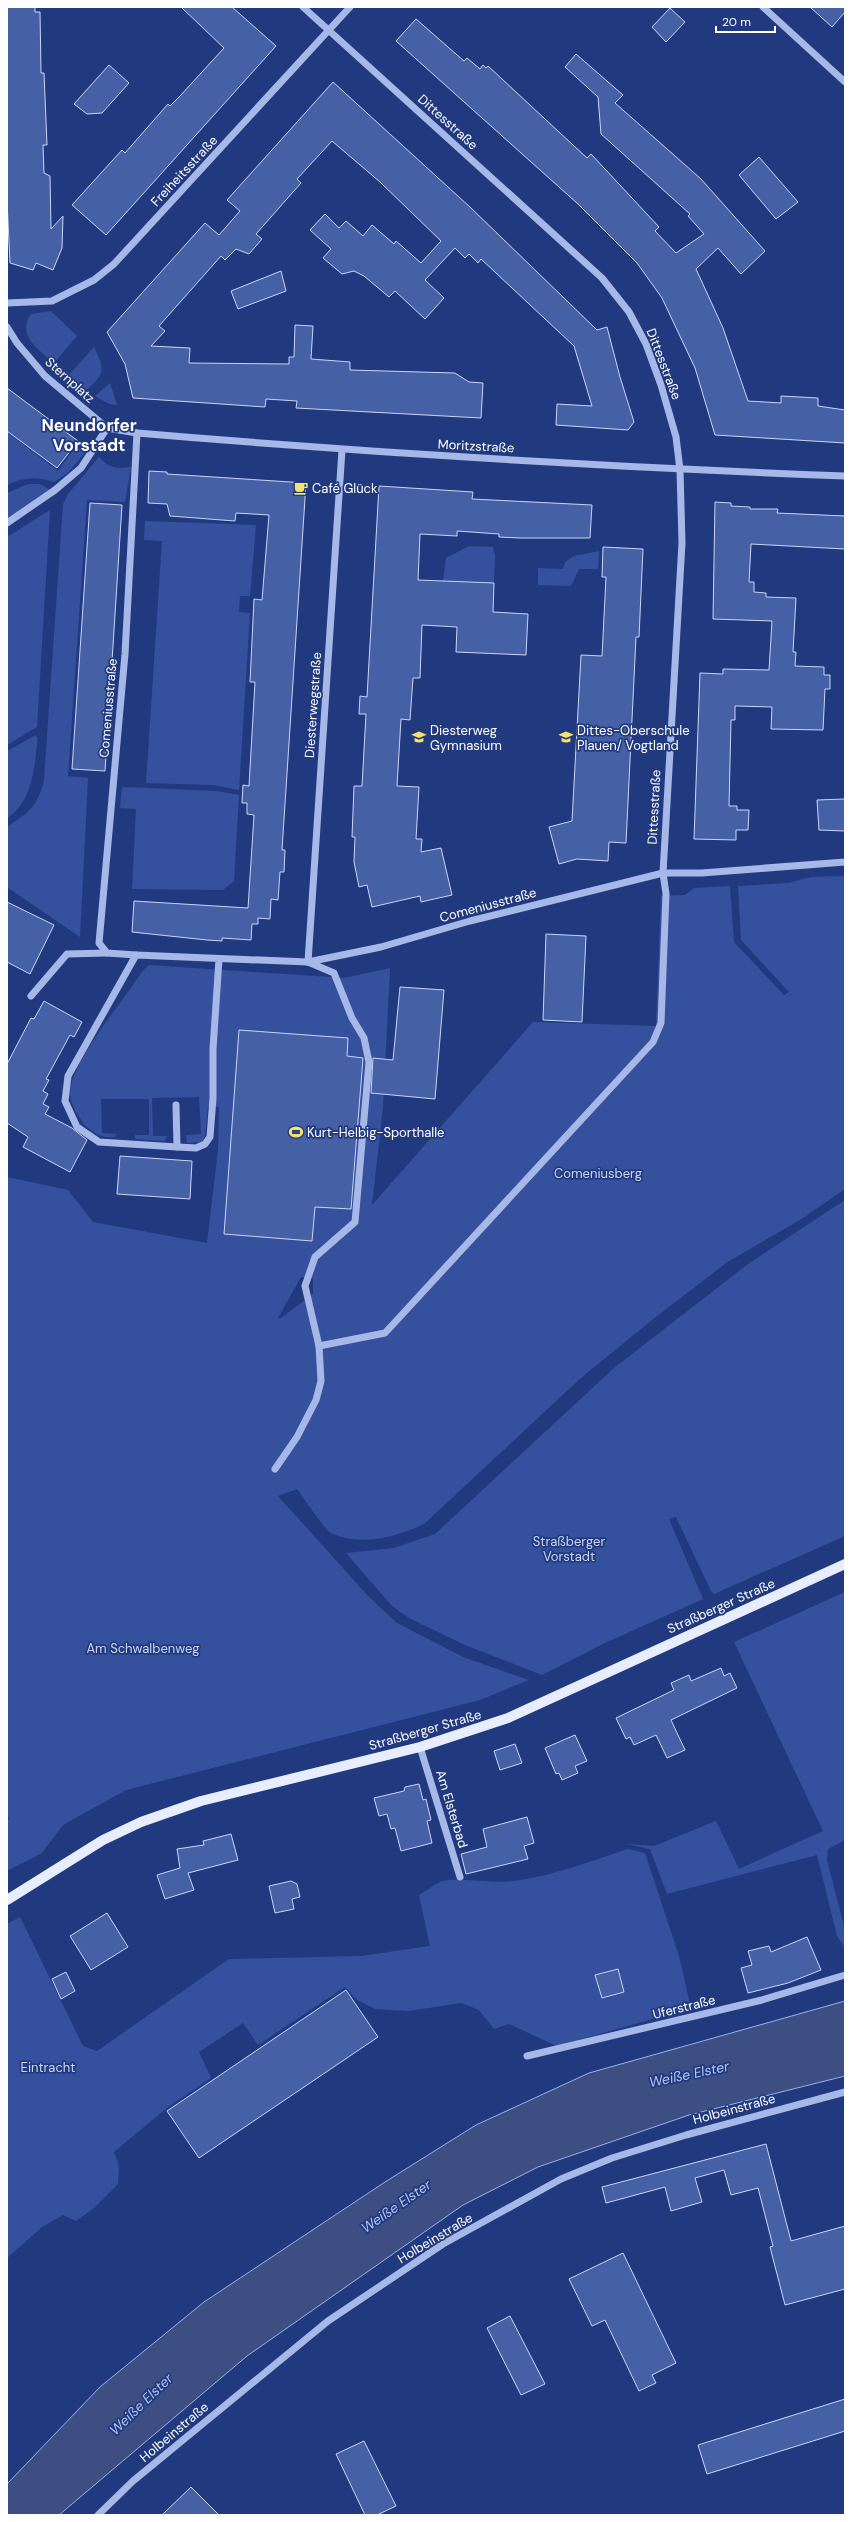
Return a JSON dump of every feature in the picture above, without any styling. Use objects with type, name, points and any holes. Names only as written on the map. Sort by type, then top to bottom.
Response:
[{"type":"main road","name":"Straßberger Straße","points":[[7,1900],[68,1860],[103,1840],[141,1822],[201,1801],[420,1747],[508,1718],[845,1564]]},
{"type":"street","name":"Dittesstraße","points":[[303,7],[602,278],[629,312],[646,344],[661,385],[676,437],[680,470],[682,542],[663,872],[666,894],[661,1023],[653,1042],[385,1333],[319,1346]]},
{"type":"street","name":"Freiheitsstraße","points":[[7,303],[52,301],[94,280],[114,264],[350,7]]},
{"type":"street","points":[[763,7],[845,82]]},
{"type":"street","name":"Sternplatz","points":[[7,327],[17,343],[45,376],[107,428]]},
{"type":"street","points":[[7,523],[55,490],[81,468],[107,428]]},
{"type":"street","name":"Moritzstraße","points":[[107,428],[137,433],[342,450],[680,470],[845,476]]},
{"type":"street","name":"Comeniusstraße","points":[[137,433],[125,654],[99,943],[107,953],[308,962],[381,947],[470,921],[663,872],[702,872],[845,862]]},
{"type":"street","name":"Diesterwegstraße","points":[[308,962],[342,450]]},
{"type":"street","points":[[31,996],[67,954],[107,953]]},
{"type":"street","points":[[136,954],[68,1076],[65,1101],[77,1127],[99,1142],[196,1148],[205,1144],[210,1137],[218,959]]},
{"type":"street","points":[[275,1469],[297,1437],[316,1400],[321,1381],[319,1346],[305,1286],[315,1257],[355,1222],[369,1062],[364,1038],[352,1018],[334,973],[308,962]]},
{"type":"street","points":[[176,1105],[177,1147]]},
{"type":"street","name":"Am Elsterbad","points":[[420,1747],[460,1877]]},
{"type":"street","name":"Uferstraße","points":[[527,2056],[748,2004],[845,1975]]},
{"type":"street","name":"Holbeinstraße","points":[[98,2515],[133,2481],[328,2320],[444,2244],[561,2180],[612,2158],[686,2134],[845,2092]]},
{"type":"green space","points":[[51,311],[77,336],[54,363],[31,342],[26,329],[27,322],[31,314]]},
{"type":"green space","points":[[94,347],[100,362],[101,372],[96,381],[84,392],[67,377]]},
{"type":"green space","points":[[110,383],[117,405],[109,404],[95,396]]},
{"type":"green space","points":[[7,432],[58,471],[75,448],[88,449],[68,473],[54,482],[30,478],[19,480],[7,485]]},
{"type":"green space","points":[[99,457],[113,467],[131,467],[125,502],[87,500],[68,776],[88,778],[80,937],[7,887],[7,827],[32,808],[44,780],[63,504],[68,494]]},
{"type":"green space","points":[[28,484],[40,484],[50,490],[7,520],[7,493]]},
{"type":"green space","points":[[50,510],[37,727],[7,745],[7,537]]},
{"type":"green space","points":[[145,521],[256,525],[250,596],[240,596],[239,612],[250,613],[239,790],[213,785],[146,783],[162,541],[144,540]]},
{"type":"green space","points":[[469,546],[493,547],[495,555],[494,583],[443,581],[446,558]]},
{"type":"green space","points":[[599,551],[598,569],[579,569],[571,586],[538,585],[538,568],[563,569],[565,562],[574,556]]},
{"type":"green space","points":[[36,735],[37,742],[35,763],[29,790],[20,805],[7,818],[7,751]]},
{"type":"green space","points":[[122,787],[217,791],[239,795],[234,881],[223,890],[132,889],[136,809],[120,808]]},
{"type":"green space","points":[[845,876],[845,1189],[803,1218],[726,1263],[652,1320],[582,1377],[424,1524],[402,1533],[379,1539],[367,1540],[343,1537],[328,1531],[297,1489],[278,1496],[369,1597],[397,1623],[463,1657],[529,1680],[480,1700],[126,1790],[63,1825],[42,1853],[7,1871],[7,1820],[9,1819],[7,1813],[7,1177],[68,1190],[93,1222],[207,1243],[218,1150],[219,1107],[208,1107],[205,1137],[201,1142],[187,1143],[186,1135],[201,1134],[199,1097],[152,1098],[153,1136],[167,1136],[165,1141],[135,1139],[135,1135],[149,1135],[149,1099],[101,1099],[102,1133],[116,1134],[115,1137],[101,1136],[93,1132],[83,1123],[71,1101],[70,1092],[79,1064],[100,1031],[141,973],[149,965],[344,978],[390,968],[383,1107],[372,1205],[533,1022],[656,1026],[661,896],[685,895],[694,888],[730,886],[734,942],[784,995],[789,992],[741,940],[738,886],[788,883],[811,877]],"holes":[[[301,1277],[313,1278],[313,1294],[281,1318],[278,1318]]]},
{"type":"green space","name":"Straßberger Vorstadt","points":[[845,1200],[845,1536],[714,1594],[711,1591],[676,1517],[669,1519],[703,1599],[605,1643],[542,1675],[465,1645],[409,1618],[392,1606],[346,1553],[394,1548],[435,1534],[614,1368],[748,1264]]},
{"type":"green space","points":[[845,1592],[845,1840],[828,1849],[827,1860],[845,1930],[845,1948],[837,1936],[817,1855],[667,1894],[650,1849],[626,1844],[654,1846],[716,1821],[739,1869],[823,1831],[734,1642]]},
{"type":"green space","name":"Eintracht","points":[[627,1849],[645,1853],[679,1956],[691,2008],[557,2046],[509,2024],[494,2029],[479,2010],[461,2003],[408,2011],[375,2009],[357,2000],[345,1987],[258,2045],[243,2023],[199,2052],[211,2078],[168,2107],[114,2152],[119,2166],[118,2184],[93,2209],[76,2221],[63,2215],[42,2227],[7,2258],[7,1924],[20,1917],[83,2046],[97,2051],[229,1959],[361,1956],[430,1946],[419,1895],[437,1883],[446,1880],[505,1882],[528,1879],[571,1868]]},
{"type":"water","name":"Weiße Elster","points":[[845,2001],[845,2076],[689,2115],[538,2167],[463,2205],[247,2356],[59,2515],[7,2515],[7,2484],[100,2387],[204,2302],[385,2182],[476,2125],[589,2073]]},
{"type":"building","points":[[7,7],[35,7],[35,12],[40,12],[41,73],[44,73],[47,145],[43,145],[44,173],[50,176],[51,229],[63,216],[62,248],[53,270],[36,263],[33,270],[10,263],[7,200]]},
{"type":"building","points":[[181,7],[232,7],[276,46],[106,235],[72,205],[122,150],[125,153],[168,104],[170,106],[224,48]]},
{"type":"building","points":[[810,7],[845,7],[845,12],[832,27]]},
{"type":"building","points":[[670,8],[685,22],[666,42],[652,27]]},
{"type":"building","points":[[416,19],[464,61],[467,58],[480,69],[483,65],[486,68],[488,66],[587,158],[591,154],[659,227],[655,231],[676,253],[704,234],[688,216],[690,214],[601,134],[598,97],[565,67],[576,54],[623,95],[615,103],[701,179],[765,251],[741,274],[718,248],[696,269],[723,328],[748,401],[781,403],[781,396],[818,398],[818,406],[845,410],[845,443],[715,435],[695,368],[662,298],[637,263],[578,204],[396,41]]},
{"type":"building","points":[[109,65],[129,83],[102,113],[87,114],[74,104]]},
{"type":"building","points":[[333,82],[471,208],[597,330],[607,327],[634,422],[628,430],[556,425],[557,404],[592,406],[574,346],[481,259],[478,263],[469,254],[465,258],[455,248],[425,280],[444,298],[425,319],[395,291],[389,297],[364,276],[354,271],[342,274],[323,258],[331,249],[310,230],[325,214],[339,228],[346,221],[363,236],[372,225],[394,244],[396,241],[421,263],[441,241],[380,182],[332,141],[297,179],[301,183],[256,234],[262,239],[249,254],[236,249],[225,260],[221,256],[159,326],[165,331],[151,346],[190,348],[189,363],[289,364],[289,357],[294,357],[295,325],[313,326],[311,359],[350,362],[350,370],[455,373],[469,382],[483,383],[481,418],[296,408],[297,401],[266,399],[265,407],[133,398],[125,364],[107,332],[205,223],[219,235],[240,211],[227,200]]},
{"type":"building","points":[[759,157],[798,202],[776,219],[739,175]]},
{"type":"building","points":[[281,271],[286,291],[238,309],[231,291]]},
{"type":"building","points":[[7,388],[78,441],[57,468],[7,431]]},
{"type":"building","points":[[149,471],[167,472],[167,474],[306,483],[282,850],[285,850],[284,872],[280,872],[278,900],[271,899],[270,919],[258,918],[258,924],[252,924],[251,940],[222,938],[222,941],[207,940],[132,932],[134,901],[248,908],[254,815],[247,814],[247,803],[242,803],[243,785],[249,786],[255,682],[250,682],[254,599],[262,600],[269,515],[236,513],[235,521],[170,516],[167,504],[148,503]]},
{"type":"building","points":[[379,486],[473,492],[472,499],[592,505],[590,538],[499,537],[499,534],[457,531],[457,536],[420,534],[418,580],[494,583],[493,612],[528,614],[526,655],[456,652],[457,627],[422,625],[420,678],[413,678],[410,720],[401,719],[397,786],[419,787],[416,839],[422,839],[421,852],[441,848],[452,895],[421,902],[420,896],[372,907],[367,885],[359,887],[354,862],[355,837],[352,837],[354,786],[362,786],[366,714],[359,714],[360,696],[367,697]]},
{"type":"building","points":[[715,502],[731,503],[731,506],[750,507],[750,509],[778,509],[777,513],[845,516],[845,549],[751,544],[749,582],[754,582],[754,592],[766,593],[766,597],[796,598],[793,652],[796,652],[795,666],[824,667],[824,675],[830,675],[830,689],[825,689],[823,730],[771,729],[772,707],[735,706],[735,720],[731,720],[729,806],[737,806],[737,810],[749,810],[748,830],[736,830],[736,840],[694,839],[700,673],[723,674],[723,669],[769,670],[772,621],[713,619]]},
{"type":"building","points":[[90,503],[122,505],[105,771],[72,769]]},
{"type":"building","points":[[603,547],[643,549],[639,637],[636,637],[626,843],[609,842],[608,861],[577,859],[559,864],[549,827],[572,821],[581,655],[602,656],[606,577],[602,577]]},
{"type":"building","points":[[845,799],[845,831],[819,830],[817,800]]},
{"type":"building","points":[[7,902],[54,925],[30,974],[7,962]]},
{"type":"building","points":[[546,934],[586,936],[582,1022],[543,1020]]},
{"type":"building","points":[[400,987],[444,990],[435,1099],[371,1093],[373,1058],[393,1060]]},
{"type":"building","points":[[44,1001],[82,1022],[74,1037],[70,1035],[46,1079],[49,1080],[43,1091],[48,1094],[43,1104],[49,1107],[45,1114],[72,1128],[87,1140],[70,1172],[23,1147],[28,1137],[7,1123],[7,1064],[31,1018],[34,1019]]},
{"type":"building","name":"Kurt-Helbig-Sporthalle","points":[[239,1030],[348,1038],[347,1056],[363,1058],[351,1209],[315,1207],[312,1241],[224,1234]]},
{"type":"building","points":[[120,1156],[192,1161],[190,1199],[117,1194]]},
{"type":"building","points":[[721,1668],[724,1676],[730,1673],[737,1688],[671,1720],[685,1750],[667,1758],[656,1735],[634,1745],[630,1737],[626,1739],[616,1718],[674,1690],[671,1683],[689,1675],[691,1681]]},
{"type":"building","points":[[575,1735],[587,1761],[575,1766],[578,1773],[562,1780],[559,1773],[556,1774],[545,1748]]},
{"type":"building","points":[[515,1744],[522,1763],[500,1770],[494,1751]]},
{"type":"building","points":[[419,1784],[423,1800],[426,1799],[431,1820],[427,1821],[432,1843],[401,1851],[395,1828],[391,1829],[387,1814],[379,1816],[374,1798],[404,1791],[405,1787]]},
{"type":"building","points":[[527,1817],[534,1843],[524,1846],[528,1859],[466,1874],[461,1854],[487,1847],[483,1829]]},
{"type":"building","points":[[231,1834],[238,1860],[188,1873],[194,1890],[165,1899],[157,1875],[180,1868],[177,1849],[204,1845],[203,1841]]},
{"type":"building","points":[[291,1881],[297,1884],[300,1897],[292,1899],[294,1909],[275,1913],[269,1886]]},
{"type":"building","points":[[107,1913],[128,1947],[91,1970],[70,1936]]},
{"type":"building","points":[[807,1937],[821,1970],[788,1983],[748,1993],[741,1968],[752,1965],[748,1951],[769,1946],[771,1952]]},
{"type":"building","points":[[618,1969],[624,1992],[602,1998],[595,1975]]},
{"type":"building","points":[[66,1972],[75,1991],[61,1999],[52,1979]]},
{"type":"building","points":[[346,1990],[378,2037],[199,2158],[167,2111]]},
{"type":"building","points":[[766,2144],[791,2241],[845,2226],[845,2289],[785,2305],[770,2247],[773,2246],[758,2188],[731,2195],[724,2170],[695,2178],[702,2202],[671,2211],[665,2187],[606,2203],[602,2187]]},
{"type":"building","points":[[623,2253],[676,2363],[652,2375],[656,2383],[639,2391],[605,2320],[592,2326],[569,2279]]},
{"type":"building","points":[[510,2316],[545,2384],[521,2395],[487,2328]]},
{"type":"building","points":[[845,2399],[845,2431],[707,2474],[698,2445]]},
{"type":"building","points":[[364,2441],[396,2506],[377,2515],[365,2515],[336,2454]]},
{"type":"building","points":[[191,2487],[219,2515],[162,2515]]},
{"type":"place","name":"Café Glück","points":[[301,488]]},
{"type":"place","name":"Diesterweg Gymnasium","points":[[419,737]]},
{"type":"place","name":"Dittes-Oberschule Plauen/ Vogtland","points":[[566,737]]},
{"type":"place","name":"Kurt-Helbig-Sporthalle","points":[[296,1132]]},
{"type":"district","name":"Neundorfer Vorstadt","points":[[89,435]]},
{"type":"park label","name":"Comeniusberg","points":[[598,1173]]},
{"type":"park label","name":"Am Schwalbenweg","points":[[143,1648]]}]
